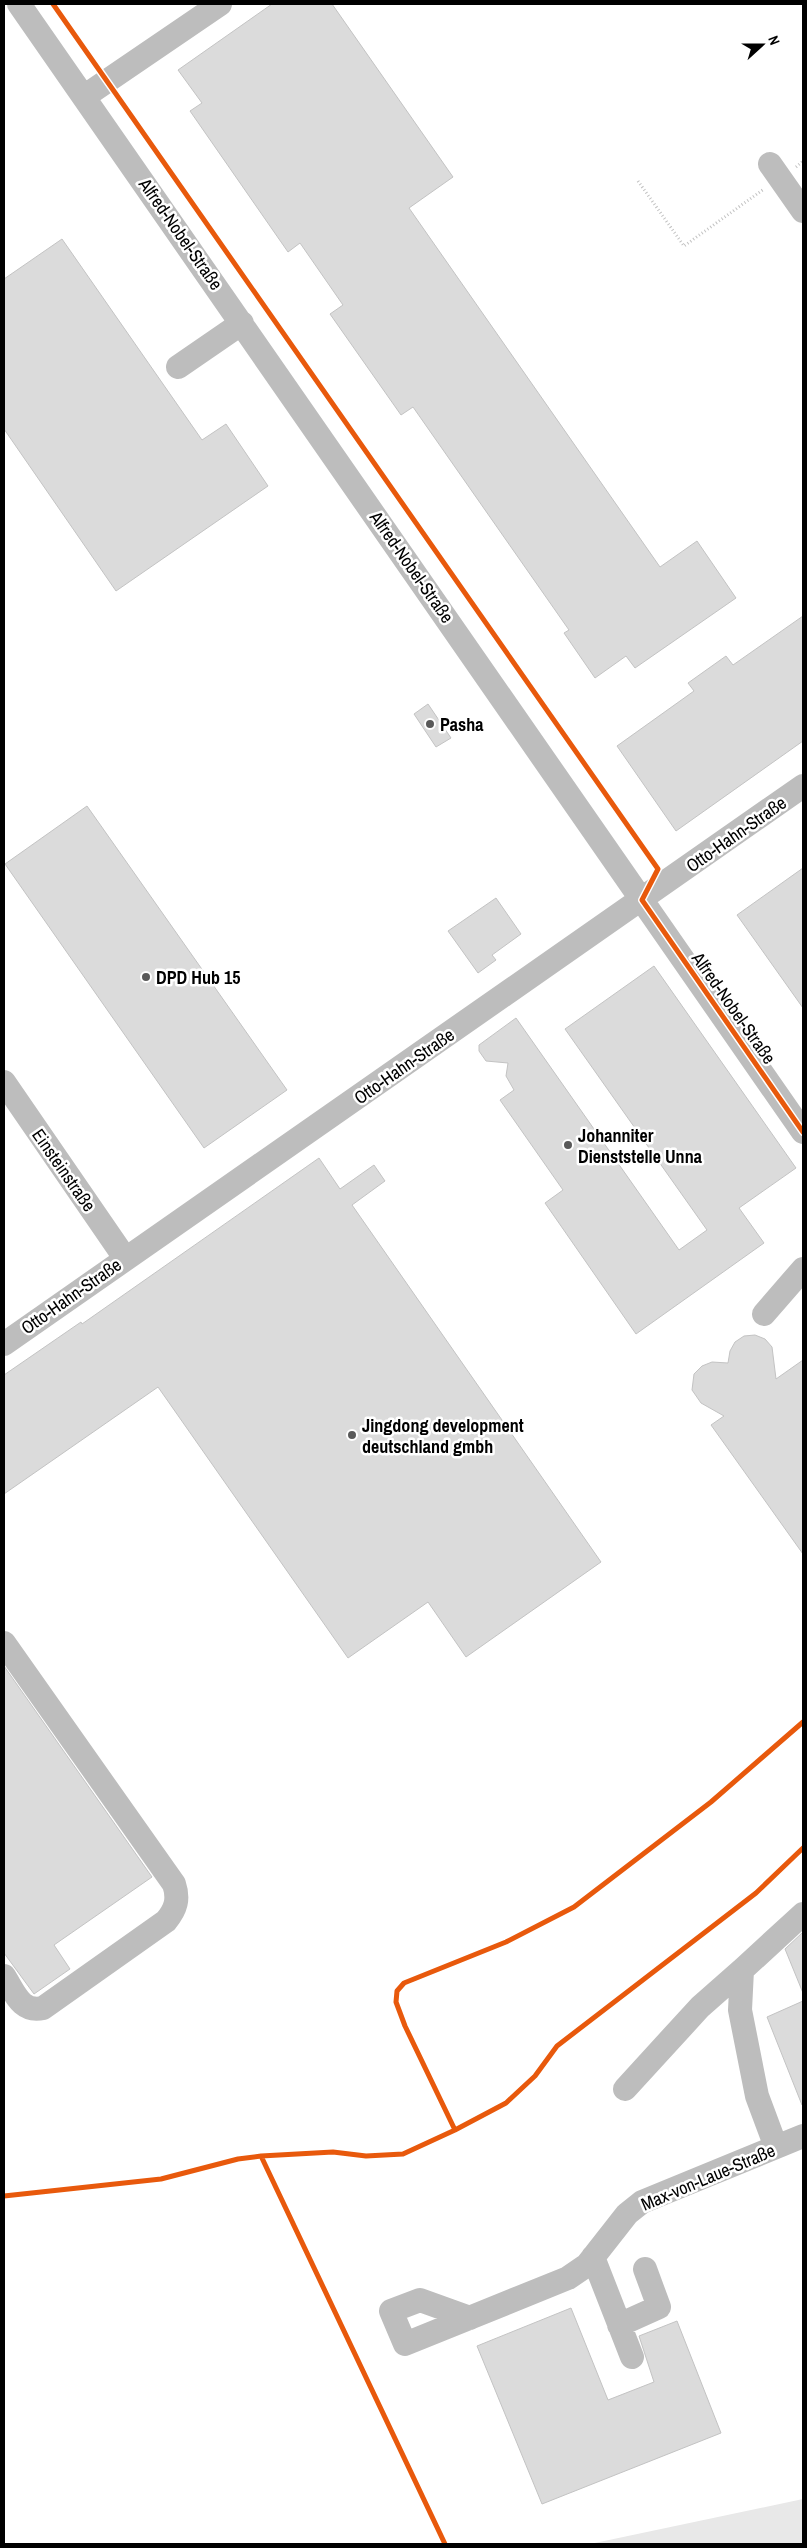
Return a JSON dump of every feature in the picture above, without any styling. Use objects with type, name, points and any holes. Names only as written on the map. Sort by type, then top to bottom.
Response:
[{"type":"street","name":"Alfred-Nobel-Straße","points":[[19,4],[85,96],[803,1132]]},
{"type":"street","points":[[85,96],[220,4]]},
{"type":"street","points":[[775,171],[803,211]]},
{"type":"street","points":[[178,367],[242,323]]},
{"type":"street","name":"Otto-Hahn-Straße","points":[[4,1344],[803,786]]},
{"type":"street","name":"Einsteinstraße","points":[[4,1082],[125,1258]]},
{"type":"street","points":[[764,1314],[803,1269]]},
{"type":"street","points":[[4,1643],[174,1884],[177,1893],[177,1904],[166,1921],[43,2008],[33,2010],[26,2008],[4,1976]]},
{"type":"street","points":[[625,2088],[700,2008],[803,1914]]},
{"type":"street","points":[[742,1970],[740,2010],[757,2096],[776,2147]]},
{"type":"street","name":"Max-von-Laue-Straße","points":[[470,2318],[568,2278],[587,2265],[627,2214],[642,2202],[803,2136]]},
{"type":"street","points":[[593,2257],[632,2357]]},
{"type":"street","points":[[619,2325],[659,2307],[645,2269]]},
{"type":"path","points":[[638,181],[684,246],[775,171],[803,161]]},
{"type":"shaded area","points":[[803,2499],[803,2544],[590,2544]]},
{"type":"building","points":[[272,4],[332,4],[453,177],[409,208],[660,567],[697,541],[736,598],[635,668],[626,656],[595,678],[564,633],[569,630],[413,407],[401,415],[330,314],[343,305],[300,243],[288,252],[190,111],[202,103],[178,70]]},
{"type":"building","points":[[62,239],[202,440],[226,424],[268,486],[116,591],[4,429],[4,279]]},
{"type":"building","points":[[803,616],[803,741],[676,831],[617,746],[694,691],[688,683],[726,656],[733,665]]},
{"type":"building","points":[[428,704],[451,738],[436,747],[414,714]]},
{"type":"building","name":"DPD Hub 15","points":[[87,806],[287,1090],[204,1148],[5,864]]},
{"type":"building","points":[[803,868],[803,1008],[737,915]]},
{"type":"building","points":[[496,898],[521,934],[492,955],[496,960],[478,973],[448,931]]},
{"type":"building","points":[[654,966],[796,1168],[739,1208],[764,1243],[636,1334],[545,1203],[563,1190],[500,1100],[514,1090],[506,1076],[508,1063],[486,1061],[479,1051],[479,1045],[516,1018],[679,1250],[707,1230],[565,1029]]},
{"type":"building","name":"Jingdong development deutschland gmbh","points":[[319,1158],[340,1189],[374,1165],[385,1181],[352,1205],[601,1562],[466,1657],[428,1602],[348,1658],[158,1387],[4,1494],[4,1375],[81,1322],[82,1324]]},
{"type":"building","points":[[755,1335],[765,1339],[772,1347],[776,1379],[803,1360],[803,1554],[711,1425],[724,1416],[701,1403],[692,1390],[694,1374],[702,1366],[712,1362],[728,1363],[730,1351],[735,1342],[744,1336]]},
{"type":"building","points":[[4,1666],[152,1877],[54,1945],[70,1969],[34,1994],[4,1953]]},
{"type":"building","points":[[803,1932],[803,1993],[785,1949]]},
{"type":"building","points":[[803,2001],[803,2105],[802,2105],[767,2017]]},
{"type":"building","points":[[571,2308],[608,2400],[654,2382],[639,2336],[677,2321],[721,2433],[542,2504],[477,2346]]},
{"type":"cycle path","points":[[53,4],[658,869],[642,900],[803,1132]]},
{"type":"cycle path","points":[[455,2130],[405,2026],[396,2002],[397,1991],[404,1983],[506,1942],[574,1907],[711,1802],[803,1722]]},
{"type":"cycle path","points":[[4,2196],[161,2179],[238,2159],[261,2156],[333,2152],[366,2156],[403,2154],[455,2130],[506,2103],[535,2076],[557,2046],[756,1893],[803,1848]]},
{"type":"cycle path","points":[[261,2156],[445,2544]]},
{"type":"place","name":"Pasha","points":[[430,724]]},
{"type":"place","name":"DPD Hub 15","points":[[146,977]]},
{"type":"place","name":"Johanniter Dienststelle Unna","points":[[568,1145]]},
{"type":"place","name":"Jingdong development deutschland gmbh","points":[[352,1435]]}]
